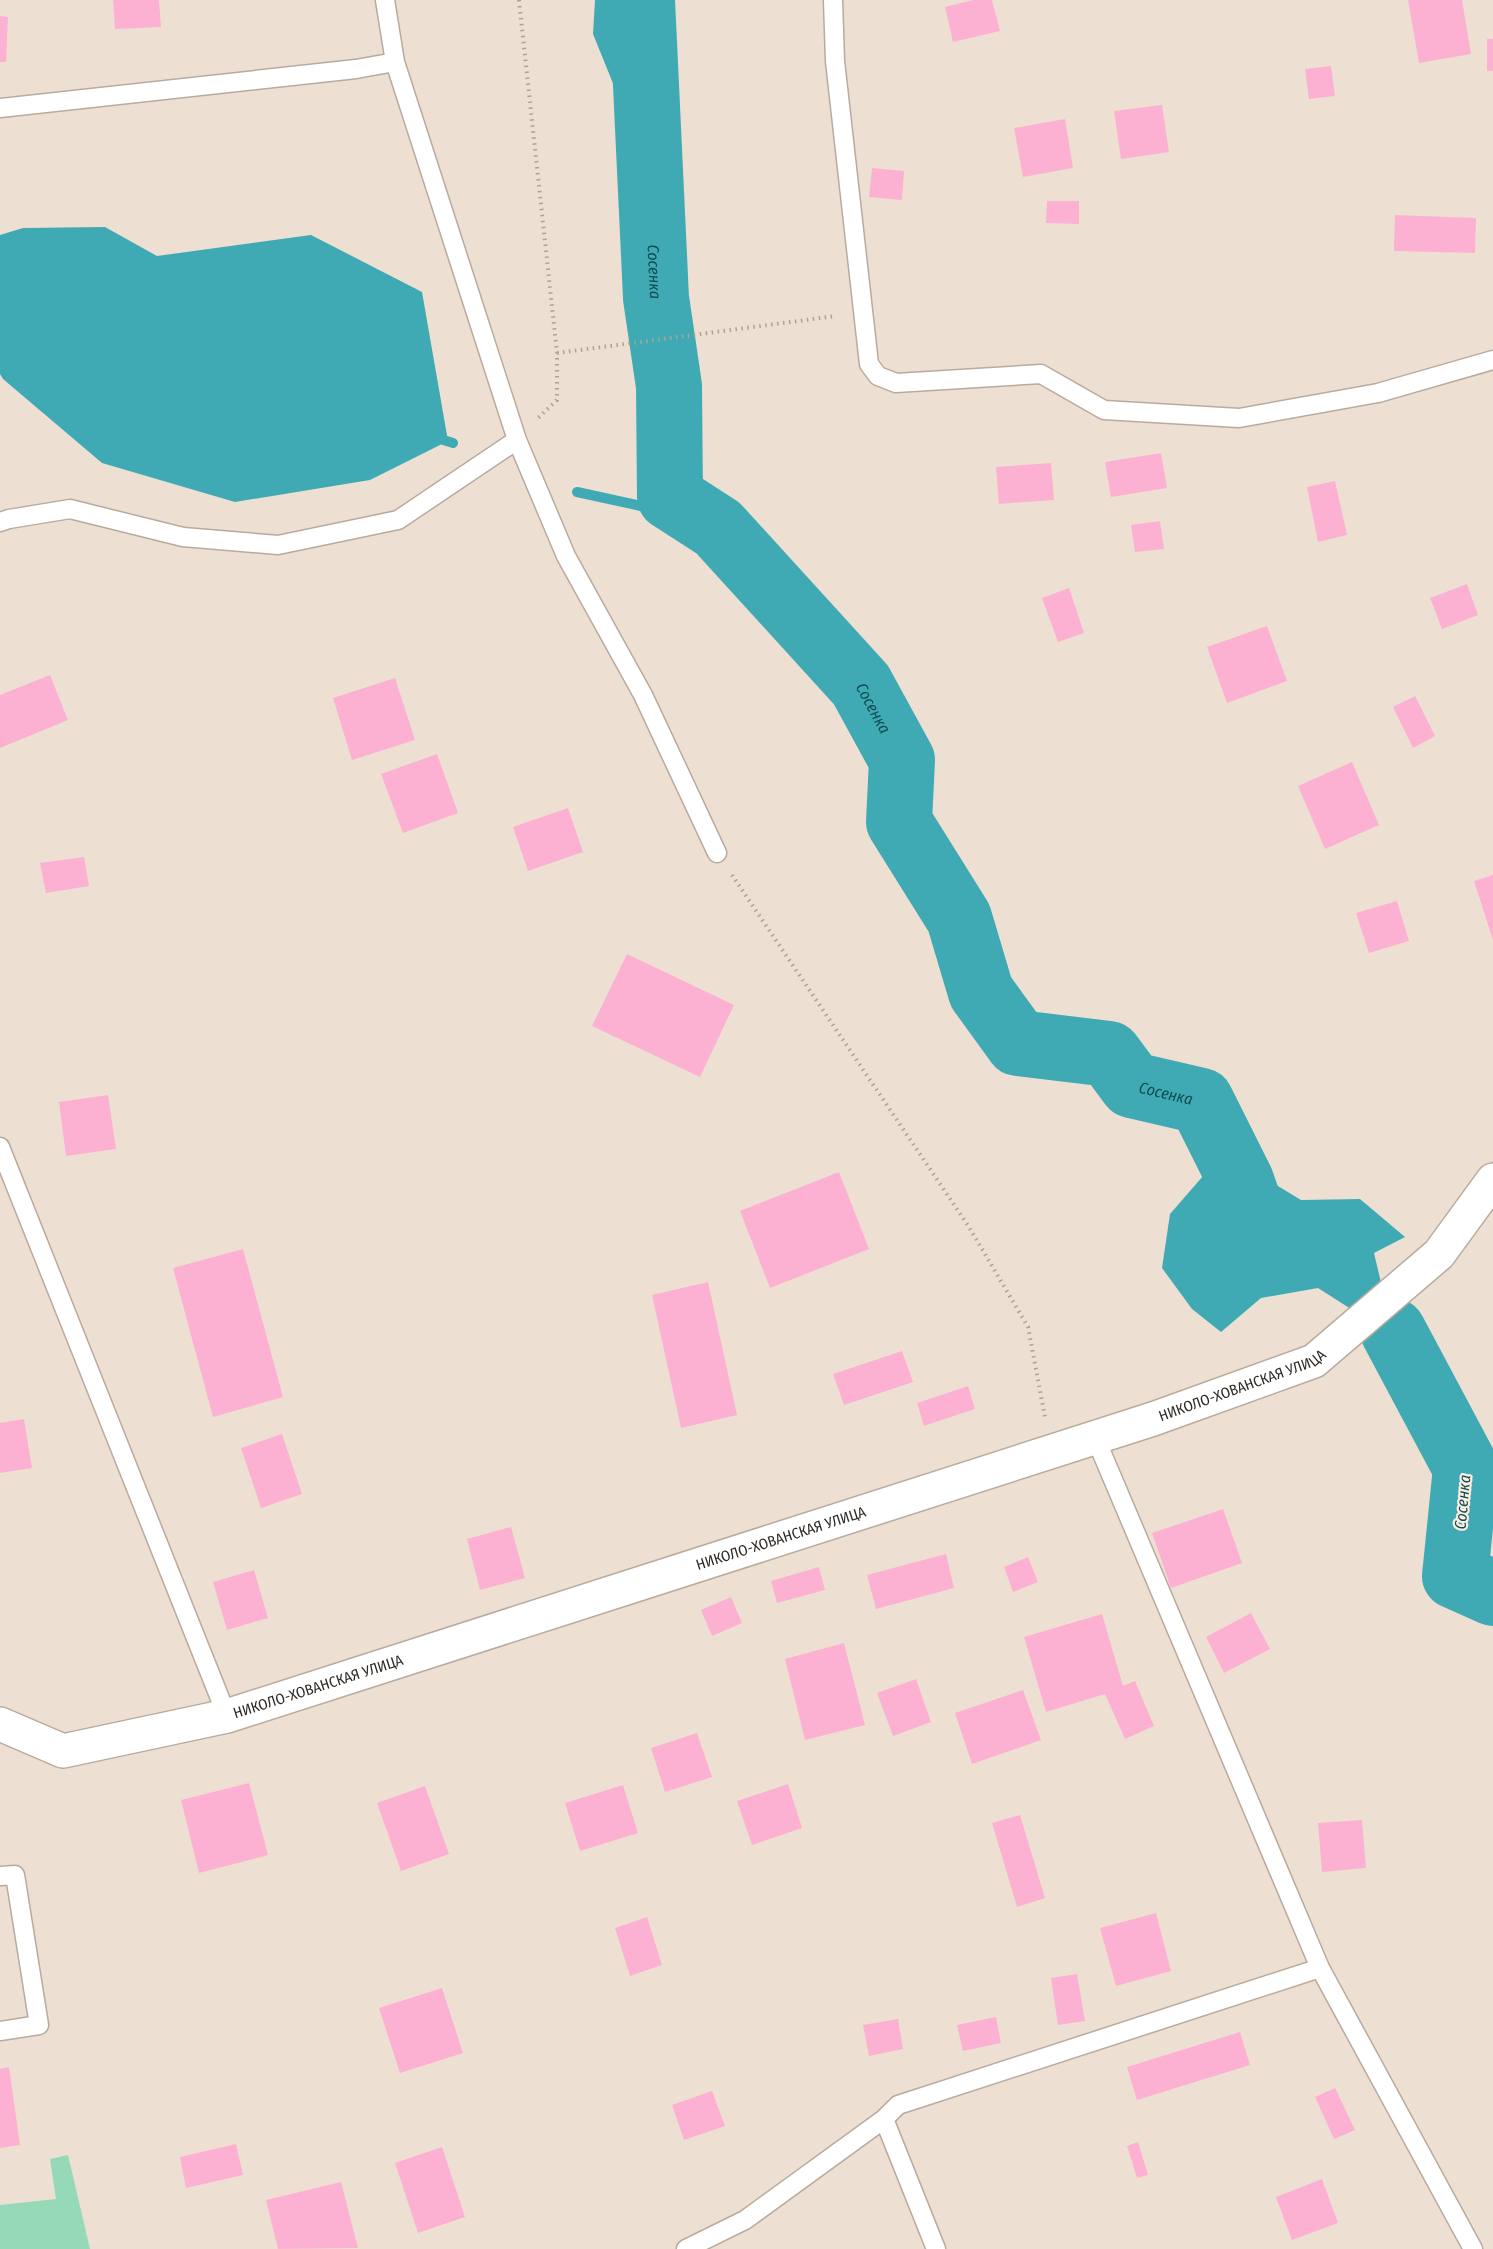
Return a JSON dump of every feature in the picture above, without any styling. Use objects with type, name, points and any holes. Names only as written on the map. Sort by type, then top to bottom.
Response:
[{"type":"street","name":"НИКОЛО-ХОВАНСКАЯ УЛИЦА","points":[[0,1724],[63,1751],[227,1716],[1164,1415],[1314,1361],[1439,1254],[1493,1180]]},
{"type":"lane","points":[[385,0],[395,62],[517,440],[566,556],[643,696],[717,853]]},
{"type":"lane","points":[[833,0],[835,61],[869,364],[878,376],[896,383],[1041,374],[1104,410],[1239,418],[1378,393],[1493,360]]},
{"type":"lane","points":[[0,108],[333,72],[395,62]]},
{"type":"lane","points":[[0,522],[70,509],[183,537],[278,545],[398,520],[517,440]]},
{"type":"lane","points":[[0,1147],[227,1716]]},
{"type":"lane","points":[[1095,1437],[1320,1968],[1473,2249]]},
{"type":"lane","points":[[0,1876],[15,1875],[39,2025],[0,2031]]},
{"type":"lane","points":[[686,2249],[746,2220],[884,2119],[898,2105],[1320,1968]]},
{"type":"lane","points":[[884,2119],[936,2249]]},
{"type":"path","points":[[517,440],[557,400],[557,353],[519,0]]},
{"type":"path","points":[[557,353],[863,313]]},
{"type":"path","points":[[717,853],[969,1227],[1028,1327],[1047,1424]]},
{"type":"green space","points":[[68,2155],[90,2249],[0,2249],[0,2205],[56,2199],[50,2159]]},
{"type":"water","points":[[595,0],[659,0],[668,99],[663,134],[659,238],[635,210],[625,113],[593,34]]},
{"type":"water","points":[[105,227],[157,256],[311,235],[422,292],[448,441],[370,480],[235,502],[102,463],[0,374],[0,235],[23,228]]},
{"type":"water","points":[[1240,1145],[1263,1177],[1301,1200],[1360,1199],[1405,1237],[1374,1253],[1383,1291],[1354,1311],[1318,1288],[1261,1298],[1221,1332],[1192,1309],[1162,1268],[1170,1214],[1210,1168]]},
{"type":"building","points":[[113,0],[159,0],[161,27],[115,29]]},
{"type":"building","points":[[973,0],[992,0],[1000,31],[953,42],[945,7]]},
{"type":"building","points":[[1408,0],[1462,0],[1471,54],[1419,63]]},
{"type":"building","points":[[0,16],[8,17],[6,62],[0,62]]},
{"type":"building","points":[[1487,39],[1493,39],[1493,71],[1487,71]]},
{"type":"building","points":[[1331,66],[1335,96],[1309,99],[1305,69]]},
{"type":"building","points":[[1162,105],[1169,152],[1121,159],[1114,111]]},
{"type":"building","points":[[1065,119],[1073,168],[1023,177],[1014,128]]},
{"type":"building","points":[[872,168],[904,171],[902,200],[869,197]]},
{"type":"building","points":[[1047,201],[1079,201],[1079,224],[1046,223]]},
{"type":"building","points":[[1395,215],[1476,218],[1475,253],[1394,251]]},
{"type":"building","points":[[1161,453],[1167,488],[1111,497],[1105,462]]},
{"type":"building","points":[[1051,463],[1054,500],[999,504],[996,467]]},
{"type":"building","points":[[1335,481],[1347,535],[1318,542],[1307,487]]},
{"type":"building","points":[[1160,521],[1164,549],[1135,552],[1131,525]]},
{"type":"building","points":[[1467,584],[1478,615],[1442,629],[1430,598]]},
{"type":"building","points":[[1069,588],[1084,633],[1058,642],[1042,598]]},
{"type":"building","points":[[1267,626],[1287,681],[1227,703],[1207,647]]},
{"type":"building","points":[[50,675],[68,720],[0,748],[0,695]]},
{"type":"building","points":[[395,678],[415,740],[352,760],[333,698]]},
{"type":"building","points":[[1415,696],[1435,736],[1413,748],[1393,707]]},
{"type":"building","points":[[437,754],[458,813],[403,833],[381,774]]},
{"type":"building","points":[[1352,762],[1379,825],[1325,849],[1298,786]]},
{"type":"building","points":[[568,808],[583,852],[528,871],[513,827]]},
{"type":"building","points":[[84,857],[89,886],[46,893],[40,863]]},
{"type":"building","points":[[1493,875],[1493,940],[1474,881]]},
{"type":"building","points":[[1397,901],[1409,941],[1369,953],[1356,913]]},
{"type":"building","points":[[627,954],[734,1005],[700,1077],[592,1026]]},
{"type":"building","points":[[108,1095],[116,1149],[66,1156],[59,1102]]},
{"type":"building","points":[[839,1172],[869,1249],[770,1288],[740,1211]]},
{"type":"building","points":[[243,1249],[283,1397],[213,1417],[173,1268]]},
{"type":"building","points":[[708,1282],[737,1415],[681,1428],[652,1295]]},
{"type":"building","points":[[902,1351],[913,1382],[844,1405],[833,1374]]},
{"type":"building","points":[[968,1386],[975,1409],[924,1426],[917,1403]]},
{"type":"building","points":[[24,1419],[32,1468],[0,1473],[0,1423]]},
{"type":"building","points":[[282,1434],[302,1494],[261,1508],[241,1448]]},
{"type":"building","points":[[1223,1509],[1242,1563],[1171,1588],[1152,1533]]},
{"type":"building","points":[[511,1527],[525,1578],[480,1590],[467,1539]]},
{"type":"building","points":[[946,1554],[954,1588],[876,1609],[867,1575]]},
{"type":"building","points":[[1028,1557],[1038,1582],[1013,1592],[1004,1567]]},
{"type":"building","points":[[819,1567],[825,1590],[777,1603],[771,1581]]},
{"type":"building","points":[[254,1570],[268,1618],[227,1630],[213,1582]]},
{"type":"building","points":[[731,1597],[742,1623],[712,1636],[701,1610]]},
{"type":"building","points":[[1251,1613],[1270,1649],[1224,1673],[1206,1637]]},
{"type":"building","points":[[1102,1614],[1123,1686],[1135,1681],[1154,1726],[1125,1739],[1105,1694],[1046,1712],[1024,1637]]},
{"type":"building","points":[[844,1643],[865,1725],[805,1740],[785,1659]]},
{"type":"building","points":[[916,1679],[931,1722],[893,1736],[877,1693]]},
{"type":"building","points":[[1023,1690],[1041,1740],[972,1764],[955,1713]]},
{"type":"building","points":[[697,1733],[712,1777],[665,1792],[651,1748]]},
{"type":"building","points":[[249,1783],[268,1855],[199,1873],[181,1800]]},
{"type":"building","points":[[788,1784],[802,1828],[752,1845],[737,1801]]},
{"type":"building","points":[[623,1785],[638,1833],[580,1851],[565,1803]]},
{"type":"building","points":[[425,1786],[449,1854],[401,1871],[377,1803]]},
{"type":"building","points":[[1020,1815],[1045,1898],[1017,1907],[992,1823]]},
{"type":"building","points":[[1362,1820],[1366,1868],[1322,1872],[1318,1823]]},
{"type":"building","points":[[1156,1913],[1171,1971],[1116,1986],[1100,1928]]},
{"type":"building","points":[[647,1917],[662,1965],[630,1976],[615,1928]]},
{"type":"building","points":[[1077,1974],[1085,2021],[1058,2025],[1051,1978]]},
{"type":"building","points":[[442,1988],[463,2053],[400,2073],[379,2008]]},
{"type":"building","points":[[996,2017],[1001,2043],[963,2051],[957,2025]]},
{"type":"building","points":[[898,2019],[903,2049],[869,2056],[863,2025]]},
{"type":"building","points":[[1240,2032],[1250,2065],[1137,2100],[1127,2067]]},
{"type":"building","points":[[9,2067],[20,2145],[0,2148],[0,2069]]},
{"type":"building","points":[[1335,2088],[1355,2130],[1334,2139],[1315,2097]]},
{"type":"building","points":[[712,2091],[725,2126],[684,2140],[672,2105]]},
{"type":"building","points":[[1138,2142],[1148,2175],[1137,2178],[1127,2146]]},
{"type":"building","points":[[236,2144],[243,2175],[186,2188],[180,2157]]},
{"type":"building","points":[[442,2147],[465,2217],[418,2233],[395,2163]]},
{"type":"building","points":[[1322,2179],[1338,2223],[1292,2240],[1276,2197]]},
{"type":"building","points":[[341,2182],[358,2248],[278,2249],[266,2200]]},
{"type":"waterway","name":"Сосенка","points":[[642,0],[656,298],[669,386],[670,497],[718,528],[861,685],[902,760],[899,822],[959,918],[981,992],[1018,1043],[1109,1054],[1132,1085],[1201,1101],[1241,1181],[1259,1232],[1265,1235]]},
{"type":"waterway","points":[[434,437],[453,443]]},
{"type":"waterway","points":[[577,492],[641,506],[670,497]]},
{"type":"waterway","name":"Сосенка","points":[[1393,1331],[1466,1468],[1455,1576],[1493,1593]]}]
